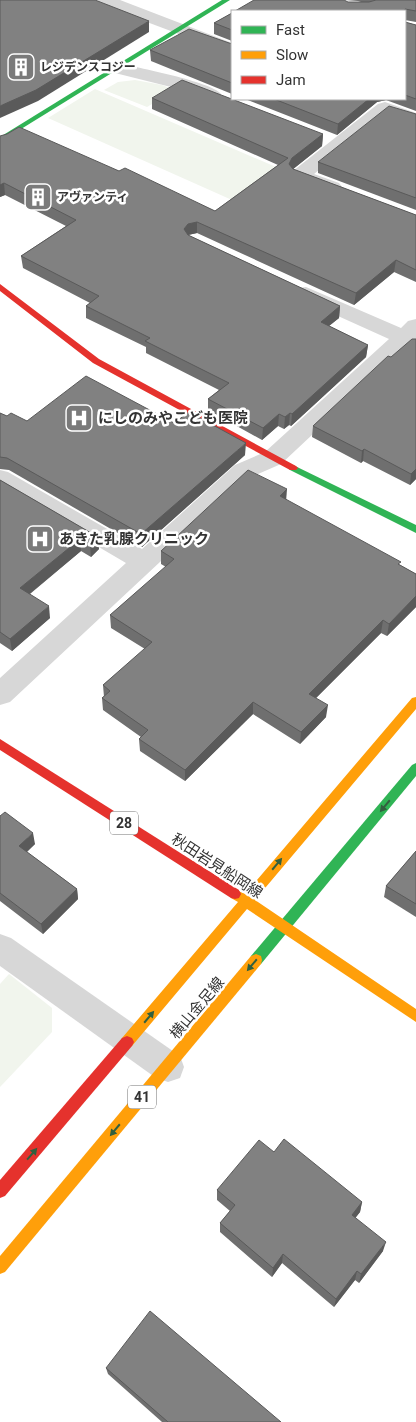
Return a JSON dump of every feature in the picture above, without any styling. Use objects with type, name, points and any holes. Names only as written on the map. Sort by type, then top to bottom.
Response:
[{"type":"main road","points":[[0,140],[227,0]]},
{"type":"main road","points":[[0,287],[96,360],[273,458],[416,529]]},
{"type":"main road","name":"横山金足線","points":[[0,1191],[416,701]]},
{"type":"main road","name":"秋田岩見船岡線","points":[[0,744],[246,901],[416,1016]]},
{"type":"main road","name":"横山金足線","points":[[0,1267],[416,768]]},
{"type":"street","points":[[105,0],[231,49]]},
{"type":"street","points":[[117,68],[193,87],[230,101]]},
{"type":"street","points":[[345,192],[300,174],[339,144],[377,105],[416,119]]},
{"type":"street","points":[[320,137],[339,144]]},
{"type":"street","points":[[0,694],[244,472],[273,458],[412,336],[286,283]]},
{"type":"street","points":[[0,478],[144,562]]},
{"type":"street","points":[[0,948],[168,1067]]},
{"type":"shaded area","points":[[135,80],[162,85],[175,90],[147,107],[104,90],[118,82]]},
{"type":"shaded area","points":[[95,89],[276,167],[232,200],[48,118]]},
{"type":"shaded area","points":[[9,974],[52,1008],[52,1032],[0,1087],[0,984]]},
{"type":"building","points":[[0,0],[95,0],[149,21],[36,90],[0,106]]},
{"type":"building","points":[[254,0],[344,0],[348,2],[369,2],[376,0],[416,0],[416,11],[405,9],[237,10]]},
{"type":"building","points":[[231,14],[231,30],[214,23]]},
{"type":"building","points":[[406,22],[416,25],[416,99],[406,95]]},
{"type":"building","points":[[189,29],[231,44],[231,83],[150,50]]},
{"type":"building","points":[[182,80],[323,134],[292,158],[289,164],[293,169],[416,215],[416,270],[396,260],[356,293],[197,222],[188,224],[184,229],[188,235],[340,306],[321,322],[368,345],[292,414],[290,413],[285,417],[279,414],[263,428],[208,399],[229,383],[145,341],[150,338],[86,306],[99,296],[21,256],[76,220],[4,183],[0,185],[0,136],[19,127],[119,171],[125,168],[215,211],[288,158],[152,98]]},
{"type":"building","points":[[277,100],[368,100],[338,124]]},
{"type":"building","points":[[389,106],[416,114],[416,198],[318,162]]},
{"type":"building","points":[[412,339],[416,339],[416,469],[411,474],[364,449],[362,451],[313,426],[388,356],[391,357]]},
{"type":"building","points":[[86,376],[174,423],[189,412],[246,443],[141,534],[7,458],[0,457],[0,413],[7,416],[11,413],[27,421]]},
{"type":"building","points":[[248,470],[287,489],[280,496],[401,562],[398,564],[416,574],[416,596],[389,624],[383,620],[309,694],[328,705],[301,732],[253,702],[185,770],[139,739],[148,730],[102,698],[110,691],[103,685],[152,642],[110,615],[174,559],[161,551]]},
{"type":"building","points":[[0,480],[98,537],[90,544],[80,539],[20,588],[49,606],[10,639],[0,632]]},
{"type":"building","points":[[5,812],[33,833],[19,846],[77,889],[41,924],[0,893],[0,816]]},
{"type":"building","points":[[416,851],[416,904],[386,886]]},
{"type":"building","points":[[284,1139],[362,1202],[352,1215],[386,1242],[361,1274],[357,1271],[336,1299],[283,1254],[273,1268],[220,1223],[235,1205],[217,1190],[259,1140],[274,1152]]},
{"type":"building","points":[[150,1311],[281,1422],[168,1422],[106,1368]]},
{"type":"traffic: fast","points":[[0,140],[227,0]]},
{"type":"traffic: fast","points":[[293,468],[416,529]]},
{"type":"traffic: fast","points":[[256,960],[416,768]]},
{"type":"traffic: slow","points":[[127,1042],[416,701]]},
{"type":"traffic: slow","points":[[235,894],[416,1016]]},
{"type":"traffic: slow","points":[[0,1267],[256,960]]},
{"type":"traffic: jam","points":[[0,287],[96,361],[293,468]]},
{"type":"traffic: jam","points":[[0,744],[235,894]]},
{"type":"traffic: jam","points":[[0,1191],[127,1042]]},
{"type":"place","name":"レジデンスコジー","points":[[21,67]]},
{"type":"place","name":"アヴァンティ","points":[[38,197]]},
{"type":"place","name":"にしのみやこども医院","points":[[79,418]]},
{"type":"place","name":"あきた乳腺クリニック","points":[[40,539]]}]
